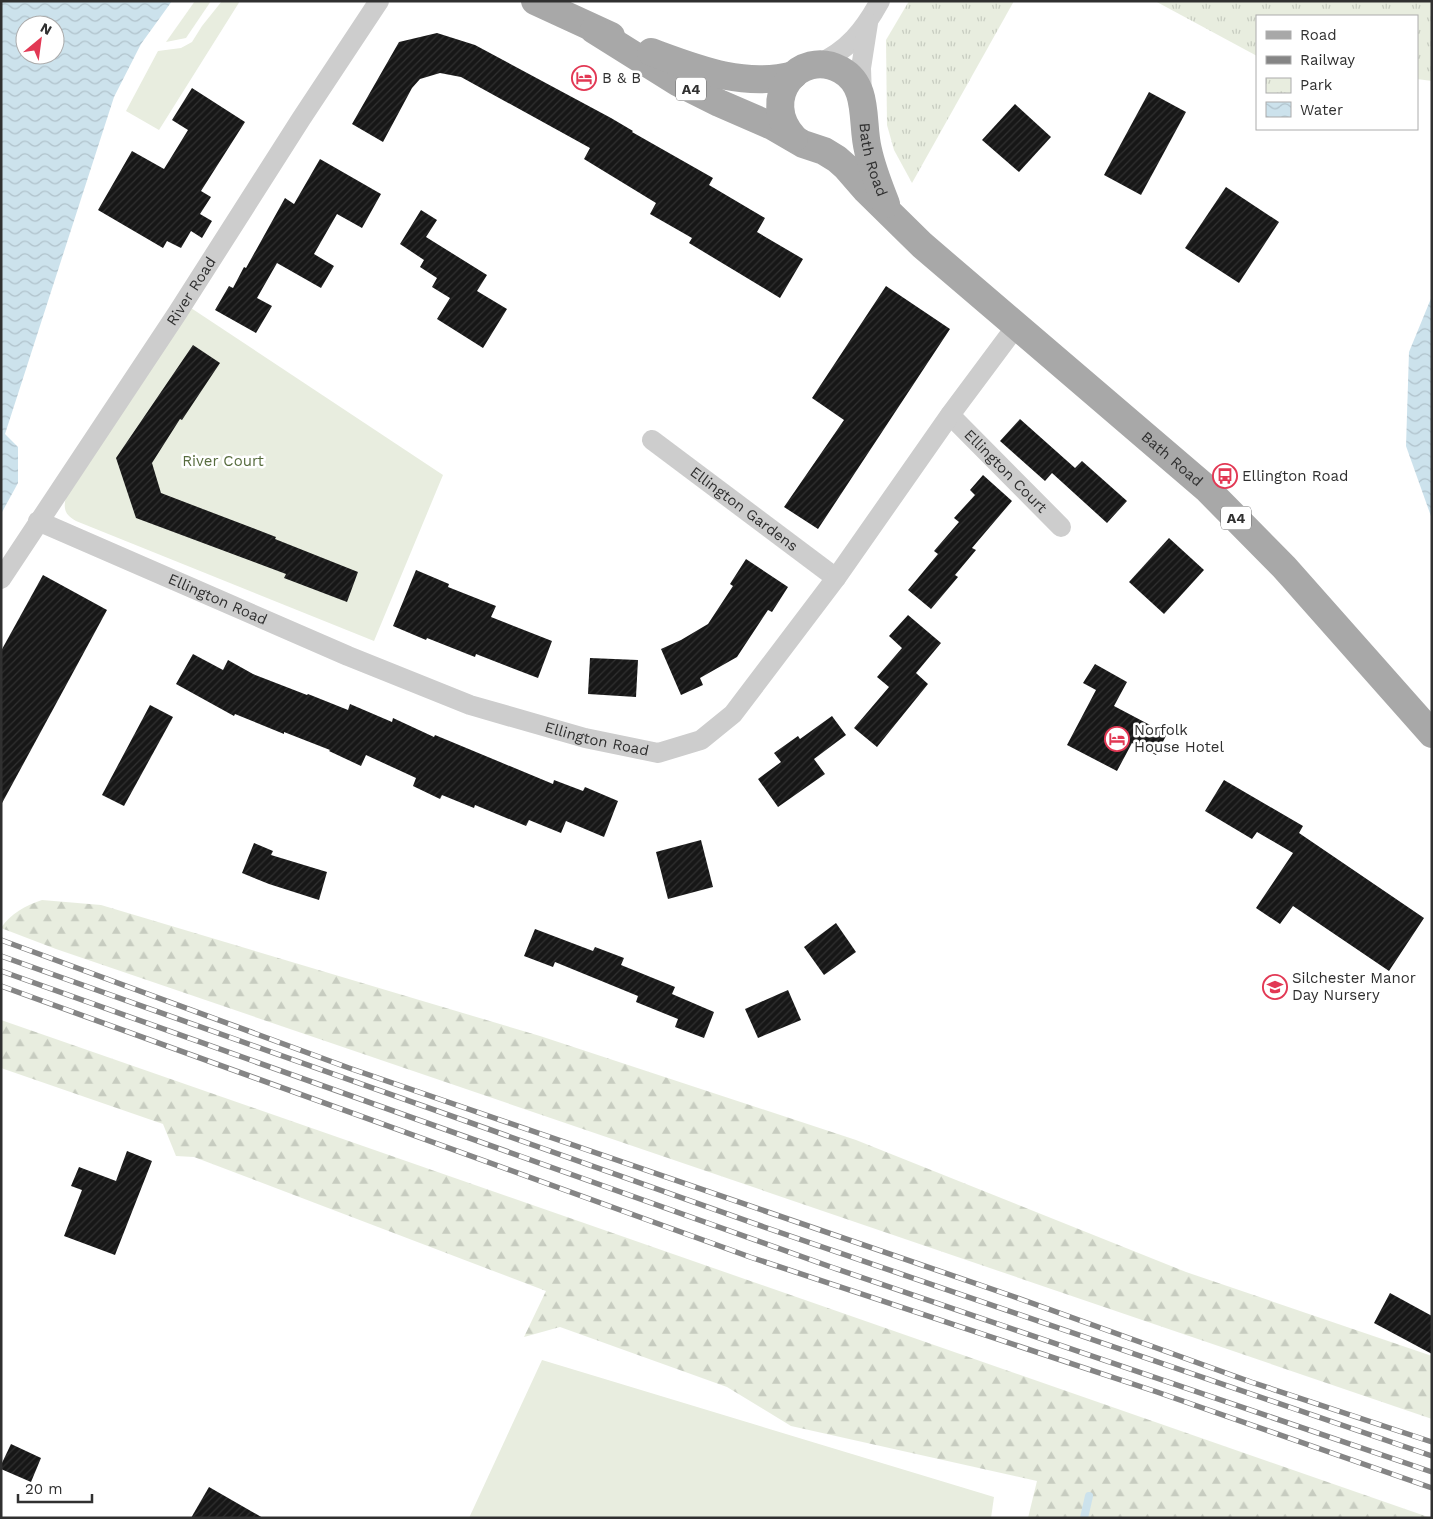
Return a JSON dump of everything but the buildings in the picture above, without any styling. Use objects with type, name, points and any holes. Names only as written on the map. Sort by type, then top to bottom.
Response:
[{"type":"main road","name":"Bath Road","points":[[535,1],[594,30],[689,66],[731,78],[768,80],[805,70],[836,67],[845,72],[852,79],[862,103],[867,150],[888,210]]},
{"type":"main road","name":"Bath Road","points":[[594,30],[677,82],[837,159],[922,244],[1206,488],[1284,567],[1432,734]]},
{"type":"main road","points":[[803,142],[783,122],[779,106],[783,89],[805,70]]},
{"type":"main road","name":"Bath Road","points":[[803,142],[824,148],[843,142],[851,136],[857,127],[862,103]]},
{"type":"street","name":"River Road","points":[[1,579],[178,312],[379,1]]},
{"type":"street","points":[[805,70],[840,52],[868,23],[880,1]]},
{"type":"street","points":[[862,103],[861,68],[868,23]]},
{"type":"street","name":"Ellington Road","points":[[38,521],[348,656],[470,705],[585,738],[658,753],[701,740],[734,714],[836,578],[950,415],[1017,325]]},
{"type":"street","name":"Ellington Court","points":[[950,415],[1061,527]]},
{"type":"street","name":"Ellington Gardens","points":[[652,440],[836,578]]},
{"type":"green space","points":[[195,1],[211,1],[186,38],[166,42]]},
{"type":"green space","points":[[222,1],[240,1],[159,130],[126,111],[158,51],[181,48],[192,42]]},
{"type":"green space","points":[[909,1],[1014,1],[912,183],[894,150],[887,125],[886,40]]},
{"type":"green space","points":[[1155,1],[1432,1],[1432,81],[1418,79],[1418,15],[1256,15],[1256,55]]},
{"type":"green space","name":"River Court","points":[[191,308],[443,475],[374,641],[76,521],[67,514],[65,508],[66,497]]},
{"type":"green space","points":[[42,900],[101,905],[540,1036],[856,1140],[1186,1272],[1432,1356],[1432,1419],[56,949],[1,928],[9,918],[19,911]]},
{"type":"green space","points":[[1,1020],[1431,1518],[1028,1518],[1037,1481],[791,1426],[727,1387],[560,1327],[524,1337],[546,1291],[194,1157],[176,1156],[163,1124],[1,1068]]},
{"type":"green space","points":[[542,1360],[994,1497],[991,1518],[469,1518]]},
{"type":"water","points":[[1,1],[172,1],[141,44],[114,97],[5,434],[18,447],[18,483],[1,514]]},
{"type":"water","points":[[1432,296],[1432,519],[1406,446],[1409,352]]},
{"type":"waterway","points":[[1084,1518],[1089,1496]]},
{"type":"railway","points":[[1,940],[349,1068],[1012,1296],[1251,1382],[1432,1442]]},
{"type":"railway","points":[[1,956],[764,1227],[1432,1456]]},
{"type":"railway","points":[[1,971],[831,1267],[1432,1472]]},
{"type":"railway","points":[[1,986],[750,1257],[1157,1392],[1432,1488]]},
{"type":"place","name":"B & B","points":[[584,78]]},
{"type":"place","name":"Ellington Road","points":[[1225,476]]},
{"type":"place","name":"Norfolk House Hotel","points":[[1117,739]]},
{"type":"place","name":"Silchester Manor Day Nursery","points":[[1275,987]]}]
